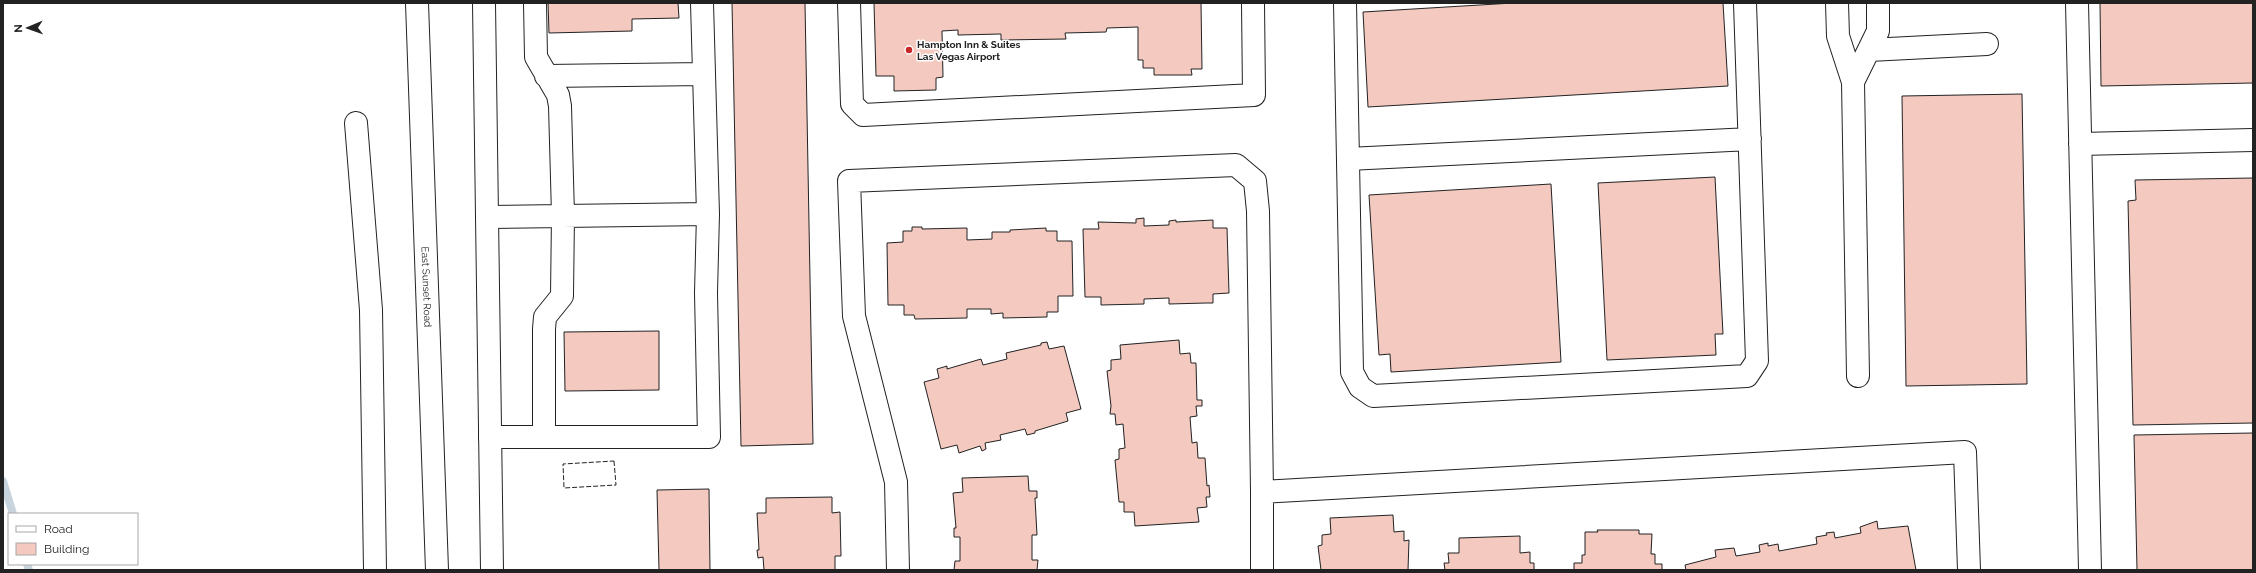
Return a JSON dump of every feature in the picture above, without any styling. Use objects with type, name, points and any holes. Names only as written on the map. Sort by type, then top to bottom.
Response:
[{"type":"main road","name":"East Sunset Road","points":[[416,3],[437,570]]},
{"type":"main road","points":[[484,3],[492,570]]},
{"type":"main road","points":[[535,3],[536,56],[558,95],[560,106],[563,216],[562,296],[545,317],[544,437]]},
{"type":"main road","points":[[490,437],[709,437],[706,293],[708,214],[702,3]]},
{"type":"main road","points":[[849,3],[852,104],[863,115],[1254,95],[1253,3]]},
{"type":"main road","points":[[1345,3],[1352,372],[1360,387],[1373,396],[1747,376],[1757,361],[1746,3]]},
{"type":"main road","points":[[1837,3],[1838,36],[1853,82],[1858,376]]},
{"type":"main road","points":[[1853,82],[1878,31],[1878,3]]},
{"type":"main road","points":[[2077,3],[2090,570]]},
{"type":"main road","points":[[1869,50],[1987,44]]},
{"type":"main road","points":[[546,76],[704,74]]},
{"type":"main road","points":[[356,123],[371,310],[375,570]]},
{"type":"main road","points":[[1348,159],[1750,139]]},
{"type":"main road","points":[[2080,144],[2253,140]]},
{"type":"main road","points":[[898,570],[896,482],[854,316],[849,181],[1236,165],[1255,181],[1257,204],[1262,570]]},
{"type":"main road","points":[[487,217],[708,214]]},
{"type":"main road","points":[[1262,492],[1965,452],[1969,570]]},
{"type":"building","points":[[548,3],[678,3],[679,18],[632,19],[632,31],[549,33]]},
{"type":"building","points":[[732,3],[805,3],[813,444],[741,446]]},
{"type":"building","name":"Hampton Inn & Suites Las Vegas Airport","points":[[874,3],[1201,3],[1202,69],[1191,69],[1192,75],[1154,75],[1154,68],[1143,68],[1143,60],[1138,60],[1138,27],[1107,28],[1106,32],[1065,33],[1066,39],[1001,40],[1001,34],[958,35],[958,30],[942,31],[943,77],[936,78],[936,90],[894,91],[894,76],[876,76]]},
{"type":"building","points":[[1513,3],[1723,3],[1728,86],[1368,107],[1363,12]]},
{"type":"building","points":[[2100,3],[2253,3],[2253,83],[2101,86]]},
{"type":"building","points":[[2022,94],[2027,384],[1906,386],[1902,96]]},
{"type":"building","points":[[1715,177],[1723,334],[1715,334],[1716,355],[1607,360],[1598,183]]},
{"type":"building","points":[[2253,178],[2253,423],[2133,425],[2128,201],[2136,200],[2135,180]]},
{"type":"building","points":[[1551,184],[1561,362],[1391,372],[1390,354],[1379,355],[1369,195]]},
{"type":"building","points":[[1144,218],[1144,226],[1169,225],[1169,221],[1176,220],[1176,222],[1213,220],[1213,228],[1227,228],[1229,293],[1213,294],[1213,303],[1169,304],[1169,298],[1144,299],[1144,304],[1101,305],[1101,297],[1085,297],[1083,229],[1099,229],[1098,222],[1136,223],[1136,219]]},
{"type":"building","points":[[912,227],[922,227],[922,229],[967,228],[967,240],[992,239],[992,232],[1010,232],[1010,230],[1046,228],[1046,231],[1057,231],[1057,241],[1072,241],[1073,296],[1058,296],[1058,312],[1047,312],[1047,317],[1003,318],[1003,313],[991,314],[991,309],[967,309],[967,318],[915,319],[914,315],[904,315],[904,305],[888,305],[887,243],[903,242],[903,231],[912,231]]},
{"type":"building","points":[[659,331],[659,390],[565,391],[564,332]]},
{"type":"building","points":[[1179,340],[1180,354],[1190,353],[1191,363],[1196,363],[1197,400],[1202,400],[1202,406],[1196,406],[1197,416],[1190,417],[1192,443],[1197,442],[1198,458],[1205,458],[1207,486],[1209,485],[1210,497],[1206,497],[1207,507],[1197,508],[1199,522],[1135,526],[1134,512],[1124,512],[1124,502],[1119,502],[1115,460],[1119,459],[1119,449],[1125,448],[1123,424],[1116,425],[1115,414],[1110,414],[1111,406],[1107,371],[1111,370],[1111,360],[1121,359],[1120,345]]},
{"type":"building","points":[[1047,342],[1049,349],[1064,346],[1081,409],[1066,413],[1068,421],[1035,431],[1035,433],[1027,435],[1025,429],[1000,435],[1001,440],[985,443],[986,449],[982,451],[980,446],[959,453],[957,445],[941,449],[924,382],[939,378],[937,369],[947,366],[947,369],[981,359],[983,365],[1007,359],[1006,353],[1041,345],[1041,343]]},
{"type":"building","points":[[2253,433],[2253,570],[2137,570],[2134,435]]},
{"type":"building","points":[[1028,476],[1029,491],[1037,491],[1037,498],[1035,498],[1037,535],[1032,535],[1032,560],[1038,560],[1037,570],[954,570],[955,561],[960,561],[960,537],[954,537],[954,528],[956,528],[953,493],[963,492],[962,478]]},
{"type":"building","points":[[709,489],[710,570],[659,570],[657,490]]},
{"type":"building","points":[[832,497],[832,513],[840,512],[841,556],[835,556],[835,570],[764,570],[763,557],[758,558],[757,550],[759,550],[757,513],[766,513],[766,498]]},
{"type":"building","points":[[1393,515],[1394,532],[1404,531],[1404,541],[1409,540],[1408,570],[1321,570],[1318,546],[1322,545],[1322,535],[1331,534],[1330,518]]},
{"type":"building","points":[[1877,521],[1878,529],[1908,526],[1916,570],[1686,570],[1685,565],[1716,557],[1715,550],[1734,548],[1736,556],[1760,552],[1759,545],[1768,543],[1768,546],[1778,544],[1779,551],[1817,544],[1816,537],[1827,535],[1826,533],[1834,532],[1835,538],[1861,533],[1860,527]]},
{"type":"building","points":[[1597,530],[1639,530],[1639,534],[1652,534],[1651,554],[1655,554],[1655,564],[1662,564],[1662,570],[1574,570],[1574,563],[1582,563],[1582,555],[1585,555],[1585,532],[1598,532]]},
{"type":"building","points":[[1520,536],[1520,553],[1530,552],[1530,563],[1534,563],[1534,570],[1445,570],[1444,563],[1449,563],[1448,553],[1459,553],[1459,538]]},
{"type":"waterway","points":[[3,481],[13,513]]},
{"type":"waterway","points":[[27,565],[29,570]]},
{"type":"fence","points":[[614,461],[616,485],[564,488],[563,464],[614,461]]},
{"type":"place","name":"Hampton Inn & Suites Las Vegas Airport","points":[[909,50]]}]
